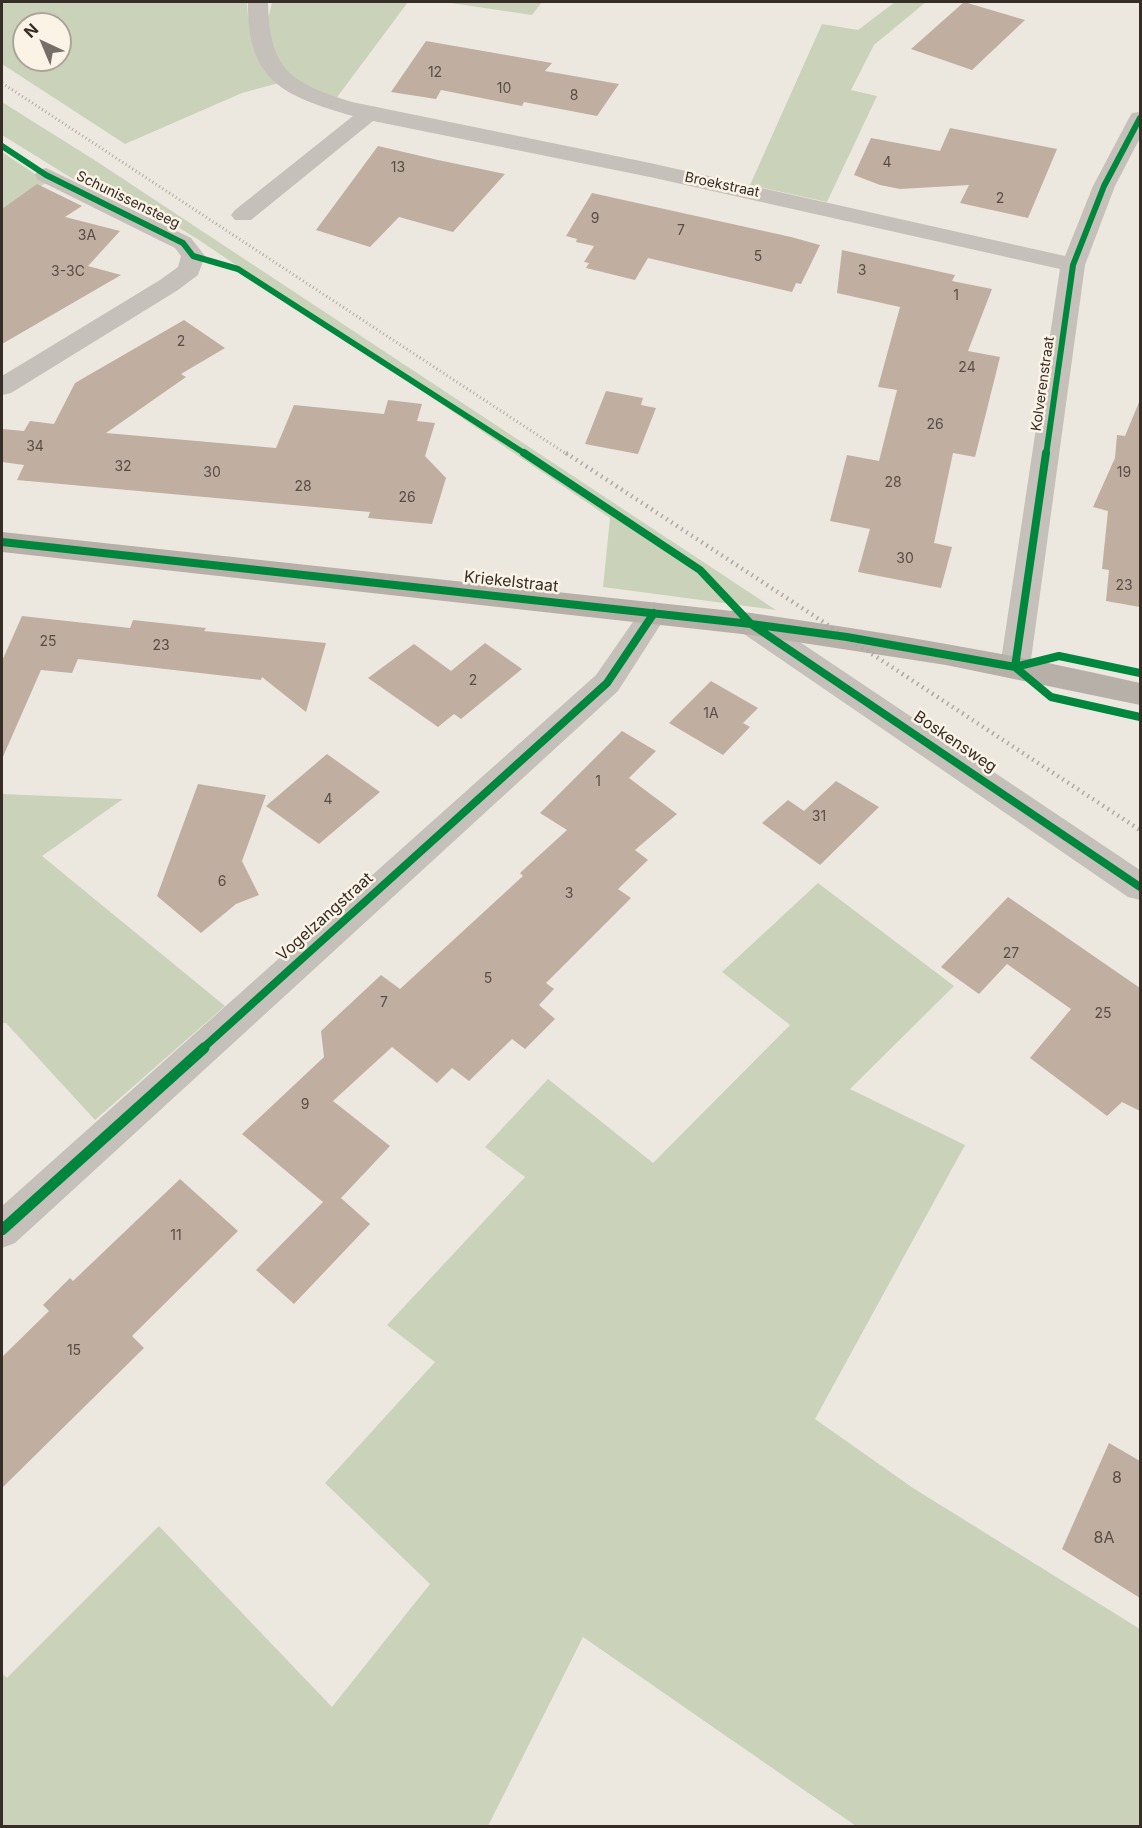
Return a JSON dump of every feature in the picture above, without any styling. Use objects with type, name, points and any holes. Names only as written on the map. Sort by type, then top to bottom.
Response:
[{"type":"street","name":"Broekstraat","points":[[258,2],[256,28],[262,53],[271,69],[286,82],[325,102],[369,114],[650,170],[1073,265]]},
{"type":"street","points":[[243,215],[369,114]]},
{"type":"street","name":"Kolverenstraat","points":[[1015,667],[1073,265],[1104,186],[1140,118]]},
{"type":"street","name":"Schunissensteeg","points":[[2,387],[169,285],[189,270],[193,256],[183,243],[46,175]]},
{"type":"street","name":"Kriekelstraat","points":[[2,542],[751,624],[847,637],[1015,667],[1140,694]]},
{"type":"street","name":"Vogelzangstraat","points":[[2,1230],[607,683],[654,613]]},
{"type":"street","name":"Boskensweg","points":[[751,624],[994,786],[1140,887]]},
{"type":"green space","points":[[2,2],[247,2],[248,18],[269,15],[272,2],[408,2],[335,100],[279,83],[242,93],[125,144],[14,72],[72,72],[72,12],[12,12],[12,71],[2,64]]},
{"type":"green space","points":[[444,2],[542,2],[532,15]]},
{"type":"green space","points":[[895,2],[926,2],[874,45],[851,90],[877,96],[827,202],[750,185],[822,24],[858,30]]},
{"type":"green space","points":[[2,102],[96,161],[776,610],[603,587],[610,518],[199,240],[171,223],[73,179],[2,135]]},
{"type":"green space","points":[[2,152],[47,182],[2,213]]},
{"type":"green space","points":[[2,794],[123,799],[42,856],[225,1006],[95,1120],[6,1023],[2,1023]]},
{"type":"green space","points":[[818,883],[954,986],[850,1089],[965,1145],[815,1419],[913,1488],[1140,1629],[1140,1826],[856,1826],[583,1637],[488,1826],[2,1826],[2,1673],[7,1678],[159,1526],[332,1707],[430,1584],[325,1483],[435,1362],[387,1325],[525,1177],[485,1147],[548,1079],[653,1163],[790,1025],[722,972]]},
{"type":"building","points":[[964,2],[1025,20],[972,70],[911,49]]},
{"type":"building","points":[[426,41],[552,63],[545,71],[619,84],[597,116],[524,102],[522,106],[441,90],[436,99],[391,92]]},
{"type":"building","points":[[950,128],[1057,149],[1028,218],[960,203],[969,185],[900,189],[880,185],[854,175],[871,138],[940,151]]},
{"type":"building","points":[[378,146],[505,174],[453,232],[399,217],[370,247],[316,230]]},
{"type":"building","points":[[37,184],[82,206],[65,217],[120,231],[88,266],[121,275],[2,344],[2,209]]},
{"type":"building","points":[[592,193],[820,245],[801,284],[796,283],[792,292],[648,258],[635,280],[586,268],[589,263],[584,262],[594,246],[576,242],[577,239],[566,236]]},
{"type":"building","points":[[842,250],[955,275],[952,281],[992,289],[968,351],[1000,357],[975,457],[953,453],[934,543],[952,547],[941,588],[858,572],[870,529],[830,521],[847,455],[879,461],[897,390],[878,387],[900,307],[837,293]]},
{"type":"building","points":[[184,320],[225,348],[181,374],[186,377],[106,433],[276,448],[294,405],[384,414],[388,400],[422,404],[417,421],[435,423],[425,456],[446,478],[432,524],[368,518],[370,512],[17,480],[24,465],[2,462],[2,429],[24,431],[30,421],[54,424],[75,383]]},
{"type":"building","points":[[606,391],[643,398],[641,405],[656,408],[638,454],[585,444]]},
{"type":"building","points":[[1140,400],[1140,607],[1106,601],[1109,570],[1102,569],[1108,511],[1093,507],[1115,458],[1117,435],[1125,436]]},
{"type":"building","points":[[22,616],[130,628],[133,620],[206,628],[204,631],[326,643],[306,712],[262,677],[261,680],[78,659],[72,673],[41,670],[2,759],[2,661]]},
{"type":"building","points":[[485,643],[522,669],[461,719],[454,714],[438,727],[368,678],[414,644],[451,671]]},
{"type":"building","points":[[711,681],[758,708],[743,723],[750,727],[723,755],[669,723]]},
{"type":"building","points":[[622,731],[656,751],[629,778],[677,814],[635,850],[648,860],[618,889],[631,898],[546,983],[554,989],[539,1005],[555,1019],[525,1049],[512,1039],[469,1081],[452,1068],[437,1083],[392,1047],[333,1101],[390,1146],[341,1198],[370,1224],[294,1304],[256,1270],[323,1202],[242,1134],[324,1057],[321,1031],[381,975],[400,989],[523,876],[520,873],[567,830],[540,813]]},
{"type":"building","points":[[327,754],[380,792],[319,844],[266,806]]},
{"type":"building","points":[[836,781],[879,807],[820,865],[762,823],[788,800],[804,811]]},
{"type":"building","points":[[198,784],[266,795],[242,861],[259,895],[236,904],[201,933],[157,896]]},
{"type":"building","points":[[1008,897],[1140,988],[1140,1111],[1122,1102],[1107,1116],[1030,1058],[1071,1009],[1007,964],[979,994],[941,967]]},
{"type":"building","points":[[180,1179],[238,1231],[132,1336],[144,1348],[2,1488],[2,1357],[49,1311],[43,1305],[70,1278],[73,1281]]},
{"type":"building","points":[[1109,1443],[1140,1461],[1140,1598],[1062,1549]]},
{"type":"railway","points":[[2,83],[568,455]]},
{"type":"railway","points":[[566,453],[1140,830]]},
{"type":"cycle path","points":[[1015,667],[1073,265],[1104,186],[1140,118]]},
{"type":"cycle path","points":[[2,146],[46,175],[183,243],[193,256],[238,269],[616,512],[700,570],[751,624],[994,786],[1140,887]]},
{"type":"cycle path","points":[[2,542],[751,624],[847,637],[1015,667],[1059,656],[1140,673]]},
{"type":"cycle path","points":[[2,1230],[607,683],[654,613]]},
{"type":"cycle path","points":[[1015,667],[1051,697],[1140,717]]}]
